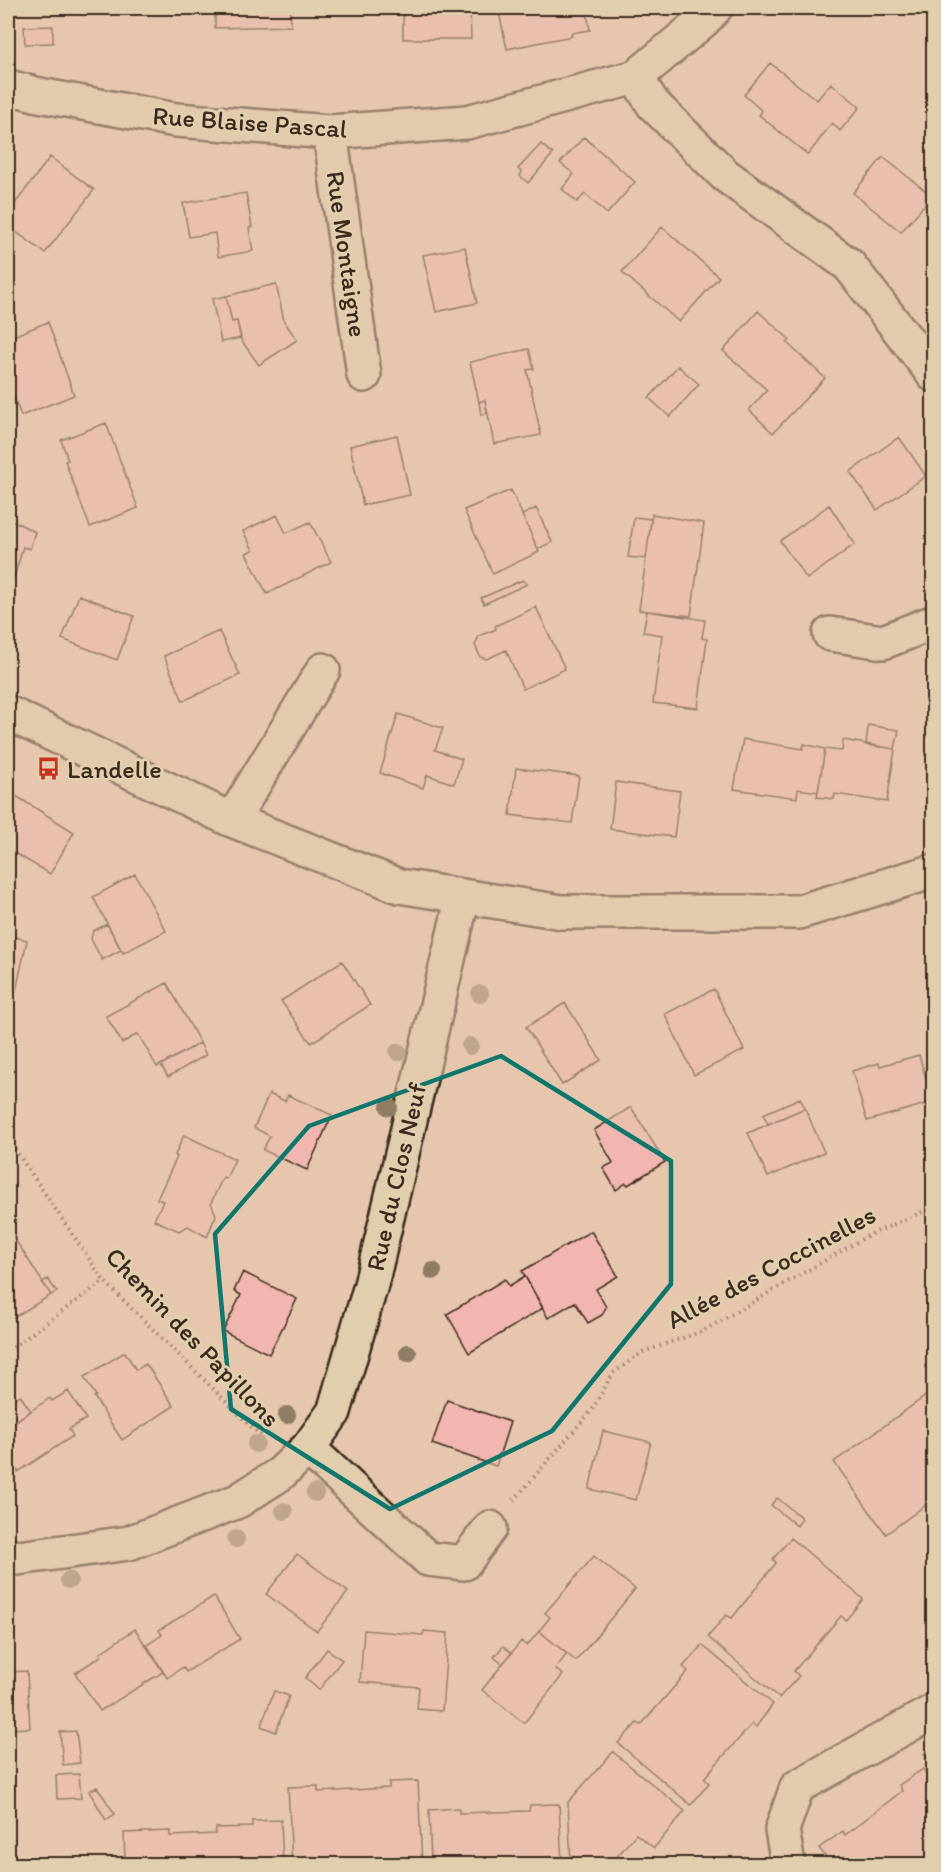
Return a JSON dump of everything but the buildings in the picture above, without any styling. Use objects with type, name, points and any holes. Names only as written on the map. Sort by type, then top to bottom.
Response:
[{"type":"street","name":"Rue Blaise Pascal","points":[[8,87],[39,95],[176,120],[330,132],[468,122],[636,77],[704,20],[715,8]]},
{"type":"street","points":[[636,77],[653,104],[725,175],[849,265],[933,375]]},
{"type":"street","name":"Rue Montaigne","points":[[330,132],[364,375]]},
{"type":"street","points":[[830,634],[883,642],[933,622]]},
{"type":"street","points":[[232,820],[323,670]]},
{"type":"street","points":[[8,713],[232,820],[399,886],[562,912],[799,912],[933,871]]},
{"type":"street","name":"Rue du Clos Neuf","points":[[8,1555],[18,1558],[129,1543],[238,1501],[280,1474],[308,1448],[334,1412],[371,1285],[463,896]]},
{"type":"street","points":[[308,1448],[428,1559],[464,1563],[490,1528]]},
{"type":"street","points":[[788,1864],[782,1830],[797,1787],[933,1711]]},
{"type":"path","name":"Chemin des Papillons","points":[[8,1139],[104,1281],[281,1456],[280,1474]]},
{"type":"path","name":"Allée des Coccinelles","points":[[490,1528],[592,1410],[613,1373],[643,1352],[703,1331],[869,1235],[933,1207]]},
{"type":"path","points":[[8,1352],[104,1281]]},
{"type":"highlighted area","points":[[501,1056],[671,1161],[671,1284],[552,1431],[390,1509],[231,1409],[215,1234],[309,1126]]},
{"type":"place","name":"Landelle","points":[[49,769]]}]
